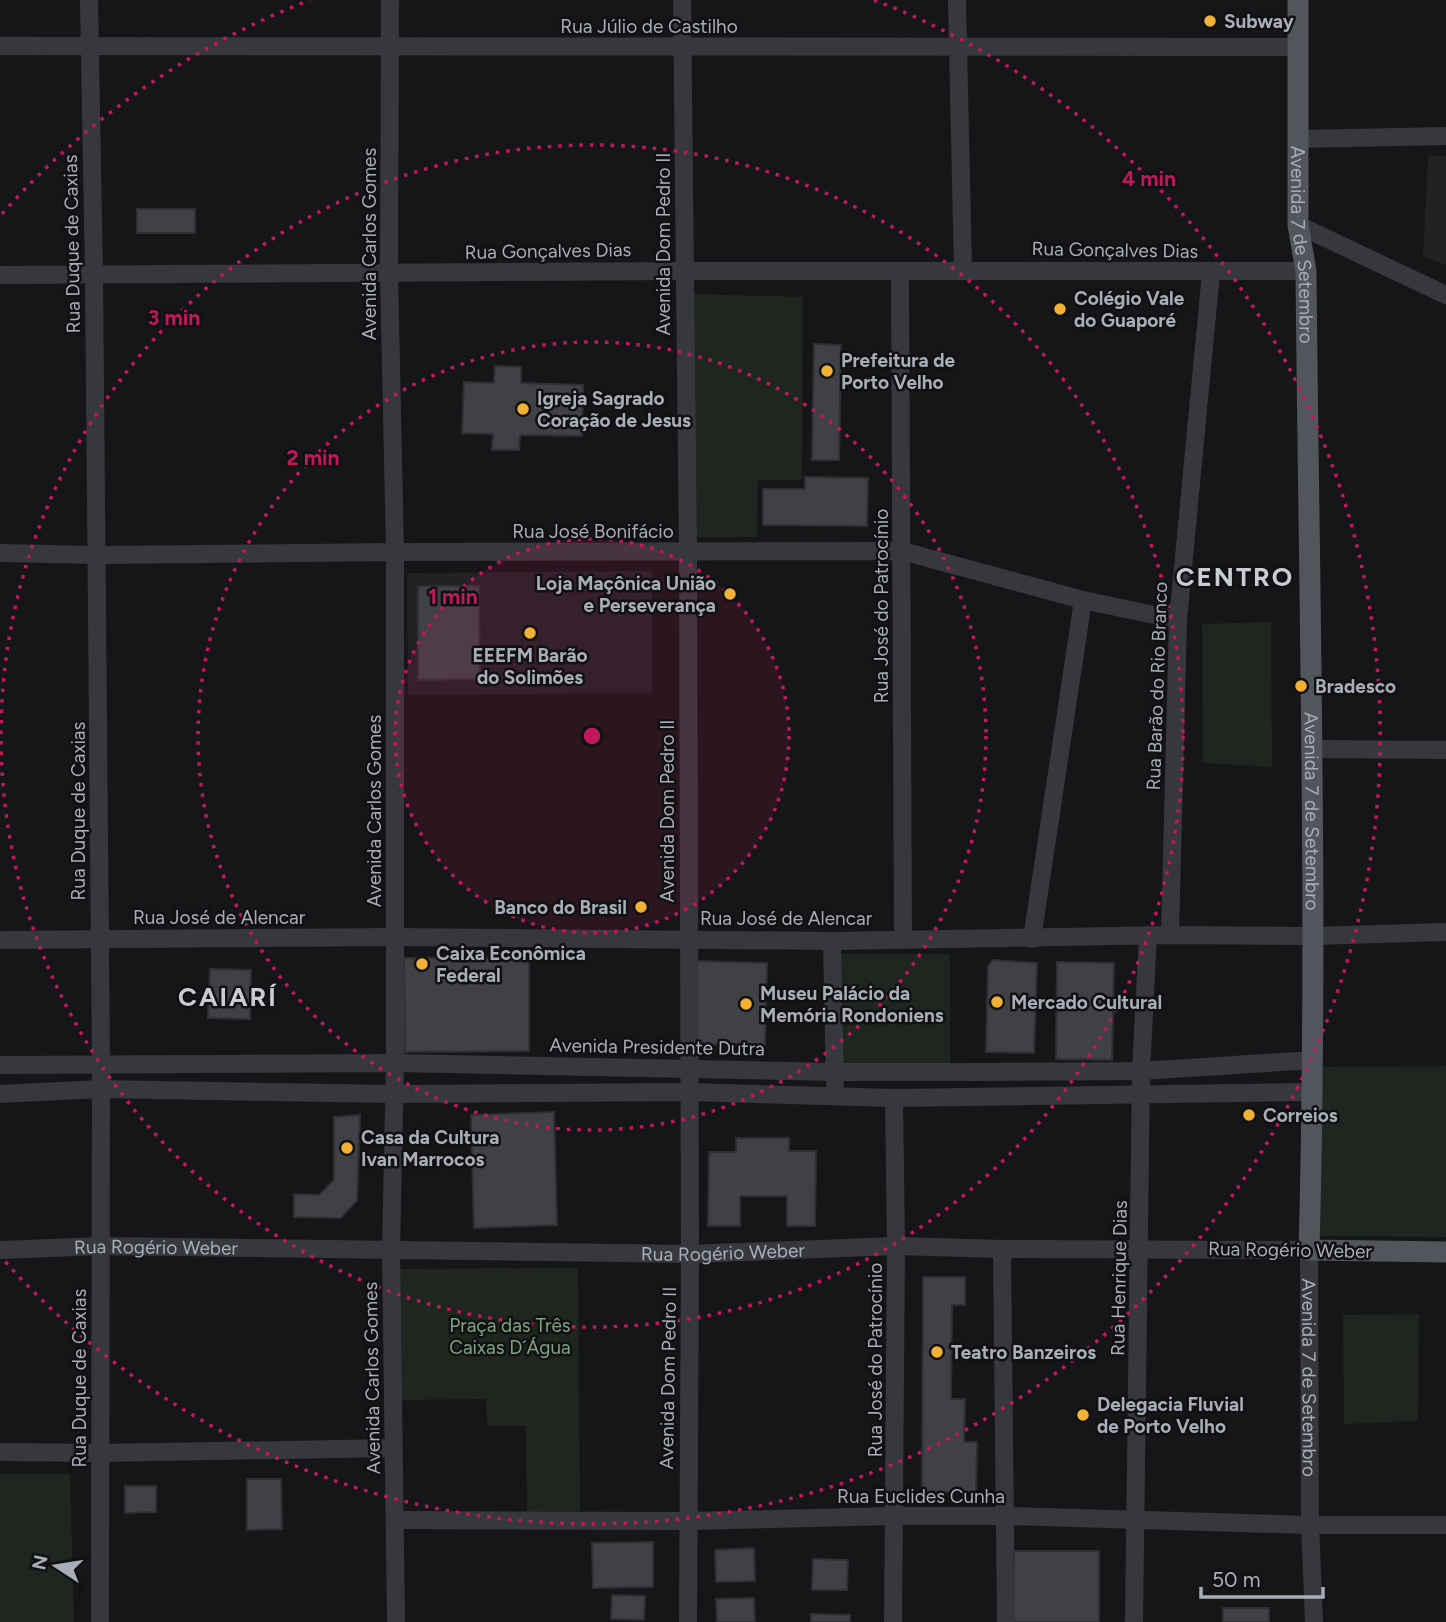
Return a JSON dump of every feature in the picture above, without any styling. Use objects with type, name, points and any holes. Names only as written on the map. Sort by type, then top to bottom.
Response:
[{"type":"main road","name":"Avenida 7 de Setembro","points":[[1298,0],[1298,225],[1306,271],[1313,936],[1309,1250]]},
{"type":"main road","name":"Rua Rogério Weber","points":[[1309,1250],[1446,1252]]},
{"type":"street","name":"Rua Duque de Caxias","points":[[89,0],[101,1064],[100,1622]]},
{"type":"street","name":"Avenida Carlos Gomes","points":[[390,0],[389,273],[395,552],[395,937],[391,1250],[396,1622]]},
{"type":"street","name":"Avenida Dom Pedro II","points":[[682,0],[688,552],[688,1622]]},
{"type":"street","points":[[957,0],[963,270]]},
{"type":"street","name":"Rua Júlio de Castilho","points":[[0,47],[1297,47]]},
{"type":"street","points":[[1298,139],[1446,136]]},
{"type":"street","points":[[1298,225],[1446,295]]},
{"type":"street","name":"Rua Gonçalves Dias","points":[[0,275],[1306,271]]},
{"type":"street","name":"Rua José do Patrocínio","points":[[900,272],[902,939]]},
{"type":"street","name":"Rua Barão do Rio Branco","points":[[1170,935],[1178,620],[1211,273]]},
{"type":"street","name":"Rua José Bonifácio","points":[[0,553],[97,555],[902,551],[1083,600],[1178,620]]},
{"type":"street","points":[[1031,939],[1083,600]]},
{"type":"street","points":[[1310,749],[1446,750]]},
{"type":"street","name":"Rua José de Alencar","points":[[0,940],[395,937],[832,941],[1446,932]]},
{"type":"street","name":"Rua Henrique Dias","points":[[1134,1622],[1141,1249],[1141,1071],[1148,935]]},
{"type":"street","points":[[832,941],[835,1095]]},
{"type":"street","name":"Avenida Presidente Dutra","points":[[0,1065],[394,1063],[835,1072],[1141,1071],[1313,1060]]},
{"type":"street","points":[[0,1094],[101,1089],[392,1094],[688,1092],[894,1098],[1313,1092]]},
{"type":"street","name":"Rua José do Patrocínio","points":[[893,1622],[896,1246],[894,1098]]},
{"type":"street","name":"Rua Rogério Weber","points":[[0,1250],[101,1246],[690,1254],[896,1246],[1309,1250]]},
{"type":"street","points":[[1002,1249],[1006,1622]]},
{"type":"street","name":"Avenida 7 de Setembro","points":[[1309,1250],[1310,1525],[1314,1622]]},
{"type":"street","points":[[0,1452],[394,1448]]},
{"type":"street","name":"Rua Euclides Cunha","points":[[396,1520],[687,1521],[1005,1516],[1310,1525],[1446,1525]]},
{"type":"shaded area","points":[[1428,156],[1446,156],[1446,265],[1423,256]]},
{"type":"shaded area","name":"EEEFM Barão do Solimões","points":[[652,571],[652,693],[408,695],[407,573]]},
{"type":"green space","points":[[694,294],[803,297],[802,480],[758,480],[757,537],[691,538]]},
{"type":"green space","points":[[1271,622],[1272,767],[1203,763],[1202,624]]},
{"type":"green space","points":[[829,954],[950,954],[950,1066],[829,1066]]},
{"type":"green space","points":[[1446,1066],[1446,1237],[1316,1236],[1315,1067]]},
{"type":"green space","name":"Praça das Três Caixas D´Água","points":[[578,1268],[580,1511],[527,1512],[526,1426],[487,1426],[486,1399],[396,1400],[395,1269]]},
{"type":"green space","points":[[1419,1314],[1418,1421],[1344,1424],[1343,1315]]},
{"type":"green space","points":[[0,1474],[70,1474],[74,1622],[0,1622]]},
{"type":"building","points":[[137,209],[195,209],[195,233],[137,233]]},
{"type":"building","points":[[814,344],[841,345],[839,460],[812,460]]},
{"type":"building","name":"Igreja Sagrado Coração de Jesus","points":[[495,366],[521,367],[521,383],[583,385],[582,436],[520,435],[519,450],[492,450],[493,434],[462,433],[464,382],[494,383]]},
{"type":"building","points":[[805,477],[868,478],[867,526],[763,525],[763,489],[805,489]]},
{"type":"building","points":[[418,586],[479,586],[480,679],[418,680]]},
{"type":"building","points":[[529,957],[529,1051],[405,1052],[404,958]]},
{"type":"building","points":[[993,960],[1037,963],[1034,1053],[986,1052],[988,966]]},
{"type":"building","points":[[697,961],[767,963],[765,1046],[695,1044]]},
{"type":"building","points":[[1057,962],[1114,963],[1112,1060],[1056,1059]]},
{"type":"building","points":[[210,969],[251,970],[250,1019],[208,1018]]},
{"type":"building","points":[[554,1112],[557,1225],[474,1228],[471,1115]]},
{"type":"building","name":"Casa da Cultura Ivan Marrocos","points":[[360,1115],[357,1200],[341,1218],[294,1217],[294,1194],[319,1195],[334,1180],[334,1117]]},
{"type":"building","points":[[736,1138],[789,1138],[789,1151],[816,1151],[815,1226],[787,1226],[787,1196],[740,1196],[740,1226],[708,1226],[709,1152],[736,1152]]},
{"type":"building","name":"Teatro Banzeiros","points":[[923,1277],[965,1277],[965,1305],[952,1305],[951,1399],[965,1399],[964,1442],[977,1442],[976,1492],[922,1492]]},
{"type":"building","points":[[247,1479],[281,1479],[282,1529],[247,1530]]},
{"type":"building","points":[[125,1486],[156,1486],[156,1512],[125,1513]]},
{"type":"building","points":[[653,1542],[653,1587],[593,1588],[592,1543]]},
{"type":"building","points":[[754,1548],[755,1581],[716,1582],[715,1550]]},
{"type":"building","points":[[1014,1551],[1099,1551],[1099,1622],[1014,1622]]},
{"type":"building","points":[[813,1559],[848,1560],[847,1590],[812,1590]]},
{"type":"building","points":[[612,1595],[645,1596],[644,1620],[611,1619]]},
{"type":"building","points":[[754,1598],[755,1622],[717,1622],[716,1599]]},
{"type":"building","points":[[1223,1608],[1269,1608],[1269,1622],[1223,1622]]},
{"type":"building","points":[[811,1614],[850,1615],[850,1622],[811,1622]]},
{"type":"place","name":"Subway","points":[[1210,21]]},
{"type":"place","name":"Colégio Vale do Guaporé","points":[[1060,309]]},
{"type":"place","name":"Prefeitura de Porto Velho","points":[[827,371]]},
{"type":"place","name":"Igreja Sagrado Coração de Jesus","points":[[523,409]]},
{"type":"place","name":"Loja Maçônica União e Perseverança","points":[[730,594]]},
{"type":"place","name":"EEEFM Barão do Solimões","points":[[530,633]]},
{"type":"place","name":"Bradesco","points":[[1301,686]]},
{"type":"place","name":"Banco do Brasil","points":[[641,907]]},
{"type":"place","name":"Caixa Econômica Federal","points":[[422,964]]},
{"type":"place","name":"Mercado Cultural","points":[[997,1002]]},
{"type":"place","name":"Museu Palácio da Memória Rondoniens","points":[[746,1004]]},
{"type":"place","name":"Correios","points":[[1249,1115]]},
{"type":"place","name":"Casa da Cultura Ivan Marrocos","points":[[347,1148]]},
{"type":"place","name":"Teatro Banzeiros","points":[[937,1352]]},
{"type":"place","name":"Delegacia Fluvial de Porto Velho","points":[[1083,1415]]},
{"type":"district","name":"CENTRO","points":[[1235,577]]},
{"type":"district","name":"CAIARÍ","points":[[228,997]]}]
